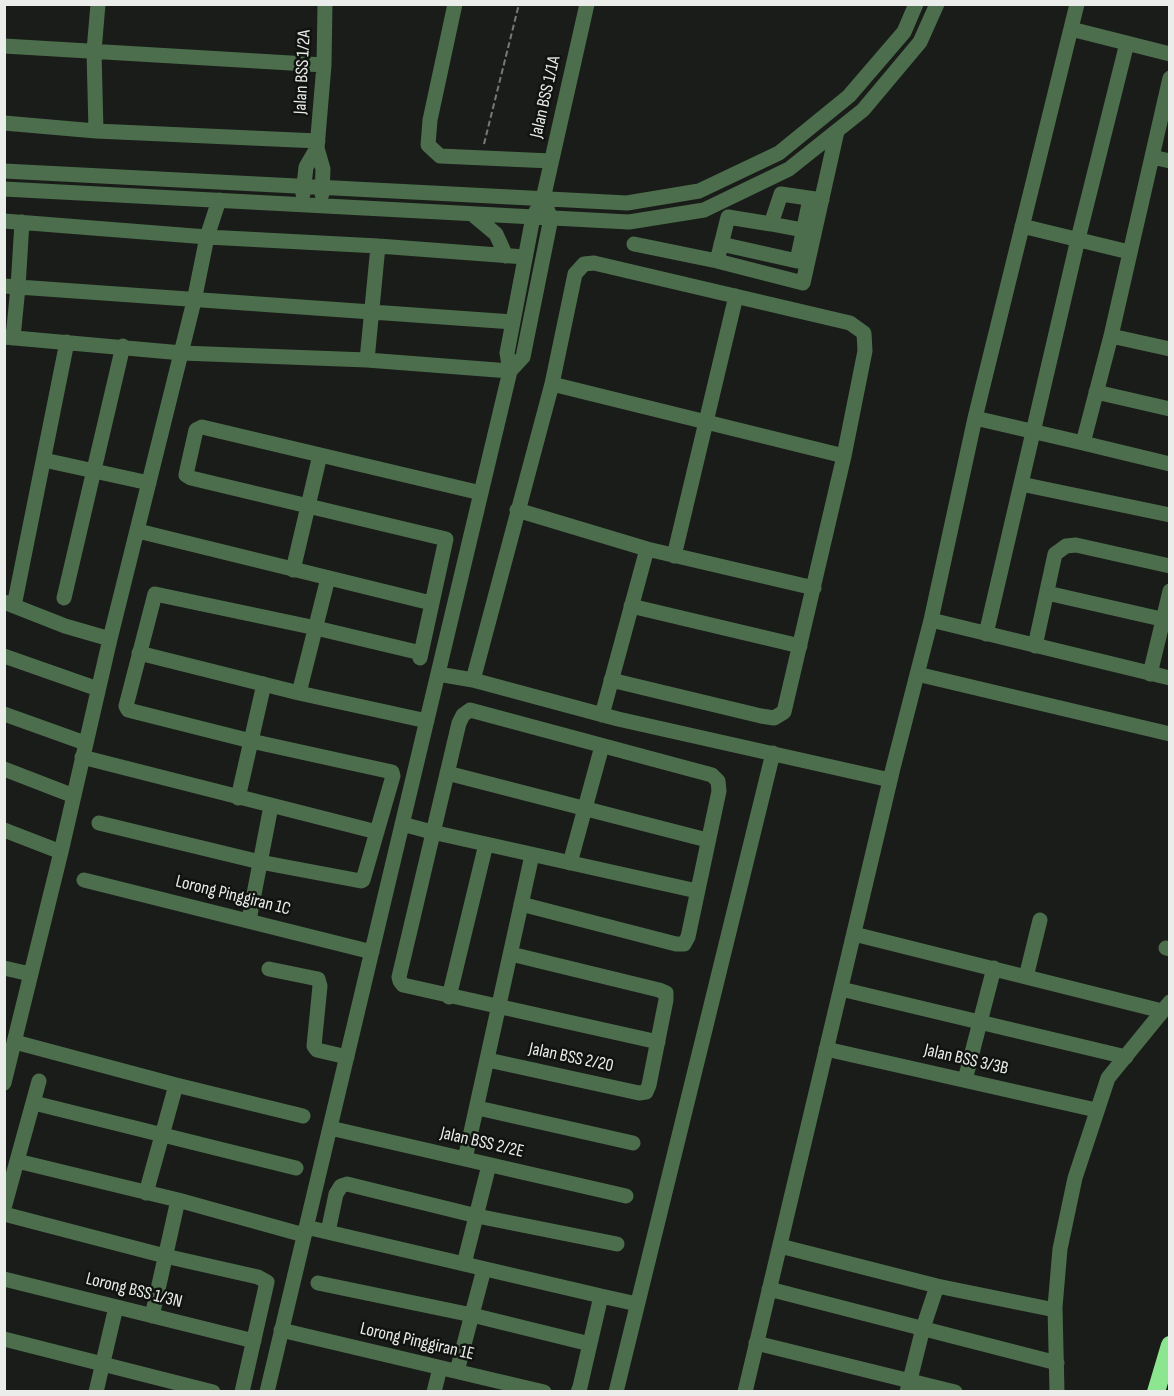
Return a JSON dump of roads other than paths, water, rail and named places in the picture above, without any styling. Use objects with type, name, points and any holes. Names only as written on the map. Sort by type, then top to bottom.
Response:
[{"type":"highway","points":[[1156,1392],[1170,1345]]},
{"type":"street","points":[[96,131],[94,51],[98,4]]},
{"type":"street","name":"Jalan BSS 1/2A","points":[[318,144],[324,65],[325,4]]},
{"type":"street","points":[[455,4],[430,120],[428,144],[440,156],[552,161]]},
{"type":"street","name":"Jalan BSS 1/1A","points":[[510,371],[507,353],[533,217],[543,199],[587,4]]},
{"type":"street","points":[[4,171],[627,203],[699,191],[779,153],[849,96],[904,32],[916,4]]},
{"type":"street","points":[[4,189],[628,222],[704,210],[789,169],[863,110],[920,42],[937,4]]},
{"type":"street","points":[[745,1392],[890,780],[931,620],[975,418],[1077,4]]},
{"type":"street","points":[[1071,29],[1170,54]]},
{"type":"street","points":[[986,634],[1078,239],[1127,43]]},
{"type":"street","points":[[4,46],[324,65]]},
{"type":"street","points":[[1083,443],[1167,102],[1170,78]]},
{"type":"street","points":[[4,123],[96,131],[318,144]]},
{"type":"street","points":[[721,244],[797,261],[803,230],[816,199],[837,131]]},
{"type":"street","points":[[302,205],[306,167],[318,144]]},
{"type":"street","points":[[318,144],[323,169],[321,206]]},
{"type":"street","points":[[1152,157],[1170,161]]},
{"type":"street","points":[[771,224],[781,194],[816,199]]},
{"type":"street","points":[[267,1392],[510,371],[523,357],[551,218],[543,199]]},
{"type":"street","points":[[634,243],[803,283],[816,199]]},
{"type":"street","points":[[4,1083],[62,852],[110,639],[182,353],[207,237],[219,201]]},
{"type":"street","points":[[472,214],[496,234],[506,256]]},
{"type":"street","points":[[717,261],[728,217],[803,230]]},
{"type":"street","points":[[4,221],[207,237],[525,257]]},
{"type":"street","points":[[22,222],[11,287],[9,337],[182,353],[367,360],[510,371]]},
{"type":"street","points":[[1022,226],[1129,252]]},
{"type":"street","points":[[367,360],[378,246]]},
{"type":"street","points":[[473,680],[552,384],[575,274],[584,264],[594,263],[850,323],[864,333],[865,351],[844,456],[784,712],[774,718],[761,716],[611,680]]},
{"type":"street","points":[[11,287],[513,322]]},
{"type":"street","points":[[674,556],[736,296]]},
{"type":"street","points":[[1111,336],[1170,349]]},
{"type":"street","points":[[67,342],[44,460],[9,604],[65,626],[110,639]]},
{"type":"street","points":[[64,598],[123,346]]},
{"type":"street","points":[[552,384],[844,456]]},
{"type":"street","points":[[1096,392],[1170,409]]},
{"type":"street","points":[[975,418],[1170,464]]},
{"type":"street","points":[[99,823],[260,862],[361,882],[393,776],[392,772],[251,741],[128,710],[126,706],[155,594],[316,628],[420,655],[446,539],[191,478],[186,475],[198,427],[481,493]]},
{"type":"street","points":[[293,570],[320,455]]},
{"type":"street","points":[[44,460],[149,483]]},
{"type":"street","points":[[1021,484],[1170,515]]},
{"type":"street","points":[[517,510],[647,549],[814,588]]},
{"type":"street","points":[[138,531],[431,603]]},
{"type":"street","points":[[1035,646],[1055,554],[1066,546],[1076,545],[1170,566]]},
{"type":"street","points":[[602,715],[647,549]]},
{"type":"street","points":[[299,693],[328,578]]},
{"type":"street","points":[[1150,674],[1166,620],[1170,591]]},
{"type":"street","points":[[1047,592],[1166,620]]},
{"type":"street","points":[[631,606],[800,646]]},
{"type":"street","points":[[931,620],[1170,678]]},
{"type":"street","points":[[139,653],[299,693],[426,721]]},
{"type":"street","points":[[4,656],[98,690]]},
{"type":"street","points":[[438,674],[473,680],[602,715],[890,780]]},
{"type":"street","points":[[917,674],[1170,734]]},
{"type":"street","points":[[238,798],[264,684]]},
{"type":"street","points":[[511,954],[666,993],[658,1042],[449,997],[403,985],[399,981],[432,832],[459,723],[463,715],[470,710],[712,774],[718,781],[719,791],[688,937],[684,944],[676,944],[521,904]]},
{"type":"street","points":[[4,714],[84,750],[238,798],[377,832]]},
{"type":"street","points":[[570,863],[602,746]]},
{"type":"street","points":[[616,1392],[773,753]]},
{"type":"street","points":[[4,769],[74,796]]},
{"type":"street","points":[[447,773],[707,840]]},
{"type":"street","points":[[249,920],[272,806]]},
{"type":"street","points":[[402,824],[697,891]]},
{"type":"street","points":[[5,832],[62,852]]},
{"type":"street","points":[[449,997],[486,844]]},
{"type":"street","points":[[465,1159],[532,855]]},
{"type":"street","name":"Lorong Pinggiran 1C","points":[[84,880],[372,952]]},
{"type":"street","points":[[1026,976],[1040,920]]},
{"type":"street","points":[[854,934],[1166,1007],[1108,1078],[1075,1178],[1060,1249],[1055,1310],[1057,1392]]},
{"type":"street","points":[[4,968],[30,974]]},
{"type":"street","points":[[965,1080],[994,968]]},
{"type":"street","points":[[269,969],[318,979],[320,986],[314,1046],[317,1050],[346,1057]]},
{"type":"street","points":[[840,989],[1126,1057]]},
{"type":"street","points":[[15,1042],[303,1116]]},
{"type":"street","name":"Jalan BSS 2/20","points":[[488,1060],[639,1093],[646,1092],[649,1085],[658,1042]]},
{"type":"street","name":"Jalan BSS 3/3B","points":[[826,1049],[1096,1110]]},
{"type":"street","points":[[4,1209],[39,1081]]},
{"type":"street","points":[[146,1193],[176,1085]]},
{"type":"street","points":[[34,1103],[296,1168]]},
{"type":"street","points":[[478,1108],[633,1143]]},
{"type":"street","name":"Jalan BSS 2/2E","points":[[330,1128],[626,1196]]},
{"type":"street","points":[[17,1161],[305,1231],[328,1232],[637,1304]]},
{"type":"street","points":[[464,1264],[489,1165]]},
{"type":"street","points":[[328,1232],[336,1194],[341,1186],[347,1184],[477,1216],[617,1244]]},
{"type":"street","points":[[152,1316],[178,1200]]},
{"type":"street","points":[[4,1214],[165,1256],[258,1277],[267,1282],[242,1392]]},
{"type":"street","points":[[780,1246],[937,1286],[1055,1310]]},
{"type":"street","points":[[457,1371],[484,1269]]},
{"type":"street","name":"Lorong BSS 1/3N","points":[[4,1279],[254,1341]]},
{"type":"street","points":[[318,1283],[472,1315],[590,1344]]},
{"type":"street","points":[[909,1386],[923,1328],[937,1286]]},
{"type":"street","points":[[769,1288],[1057,1363]]},
{"type":"street","points":[[578,1392],[601,1296]]},
{"type":"street","points":[[96,1392],[116,1307]]},
{"type":"street","name":"Lorong Pinggiran 1E","points":[[281,1330],[544,1392]]},
{"type":"street","points":[[4,1339],[213,1392]]},
{"type":"street","points":[[756,1343],[909,1386],[955,1392]]},
{"type":"street","points":[[435,1392],[440,1368]]}]
